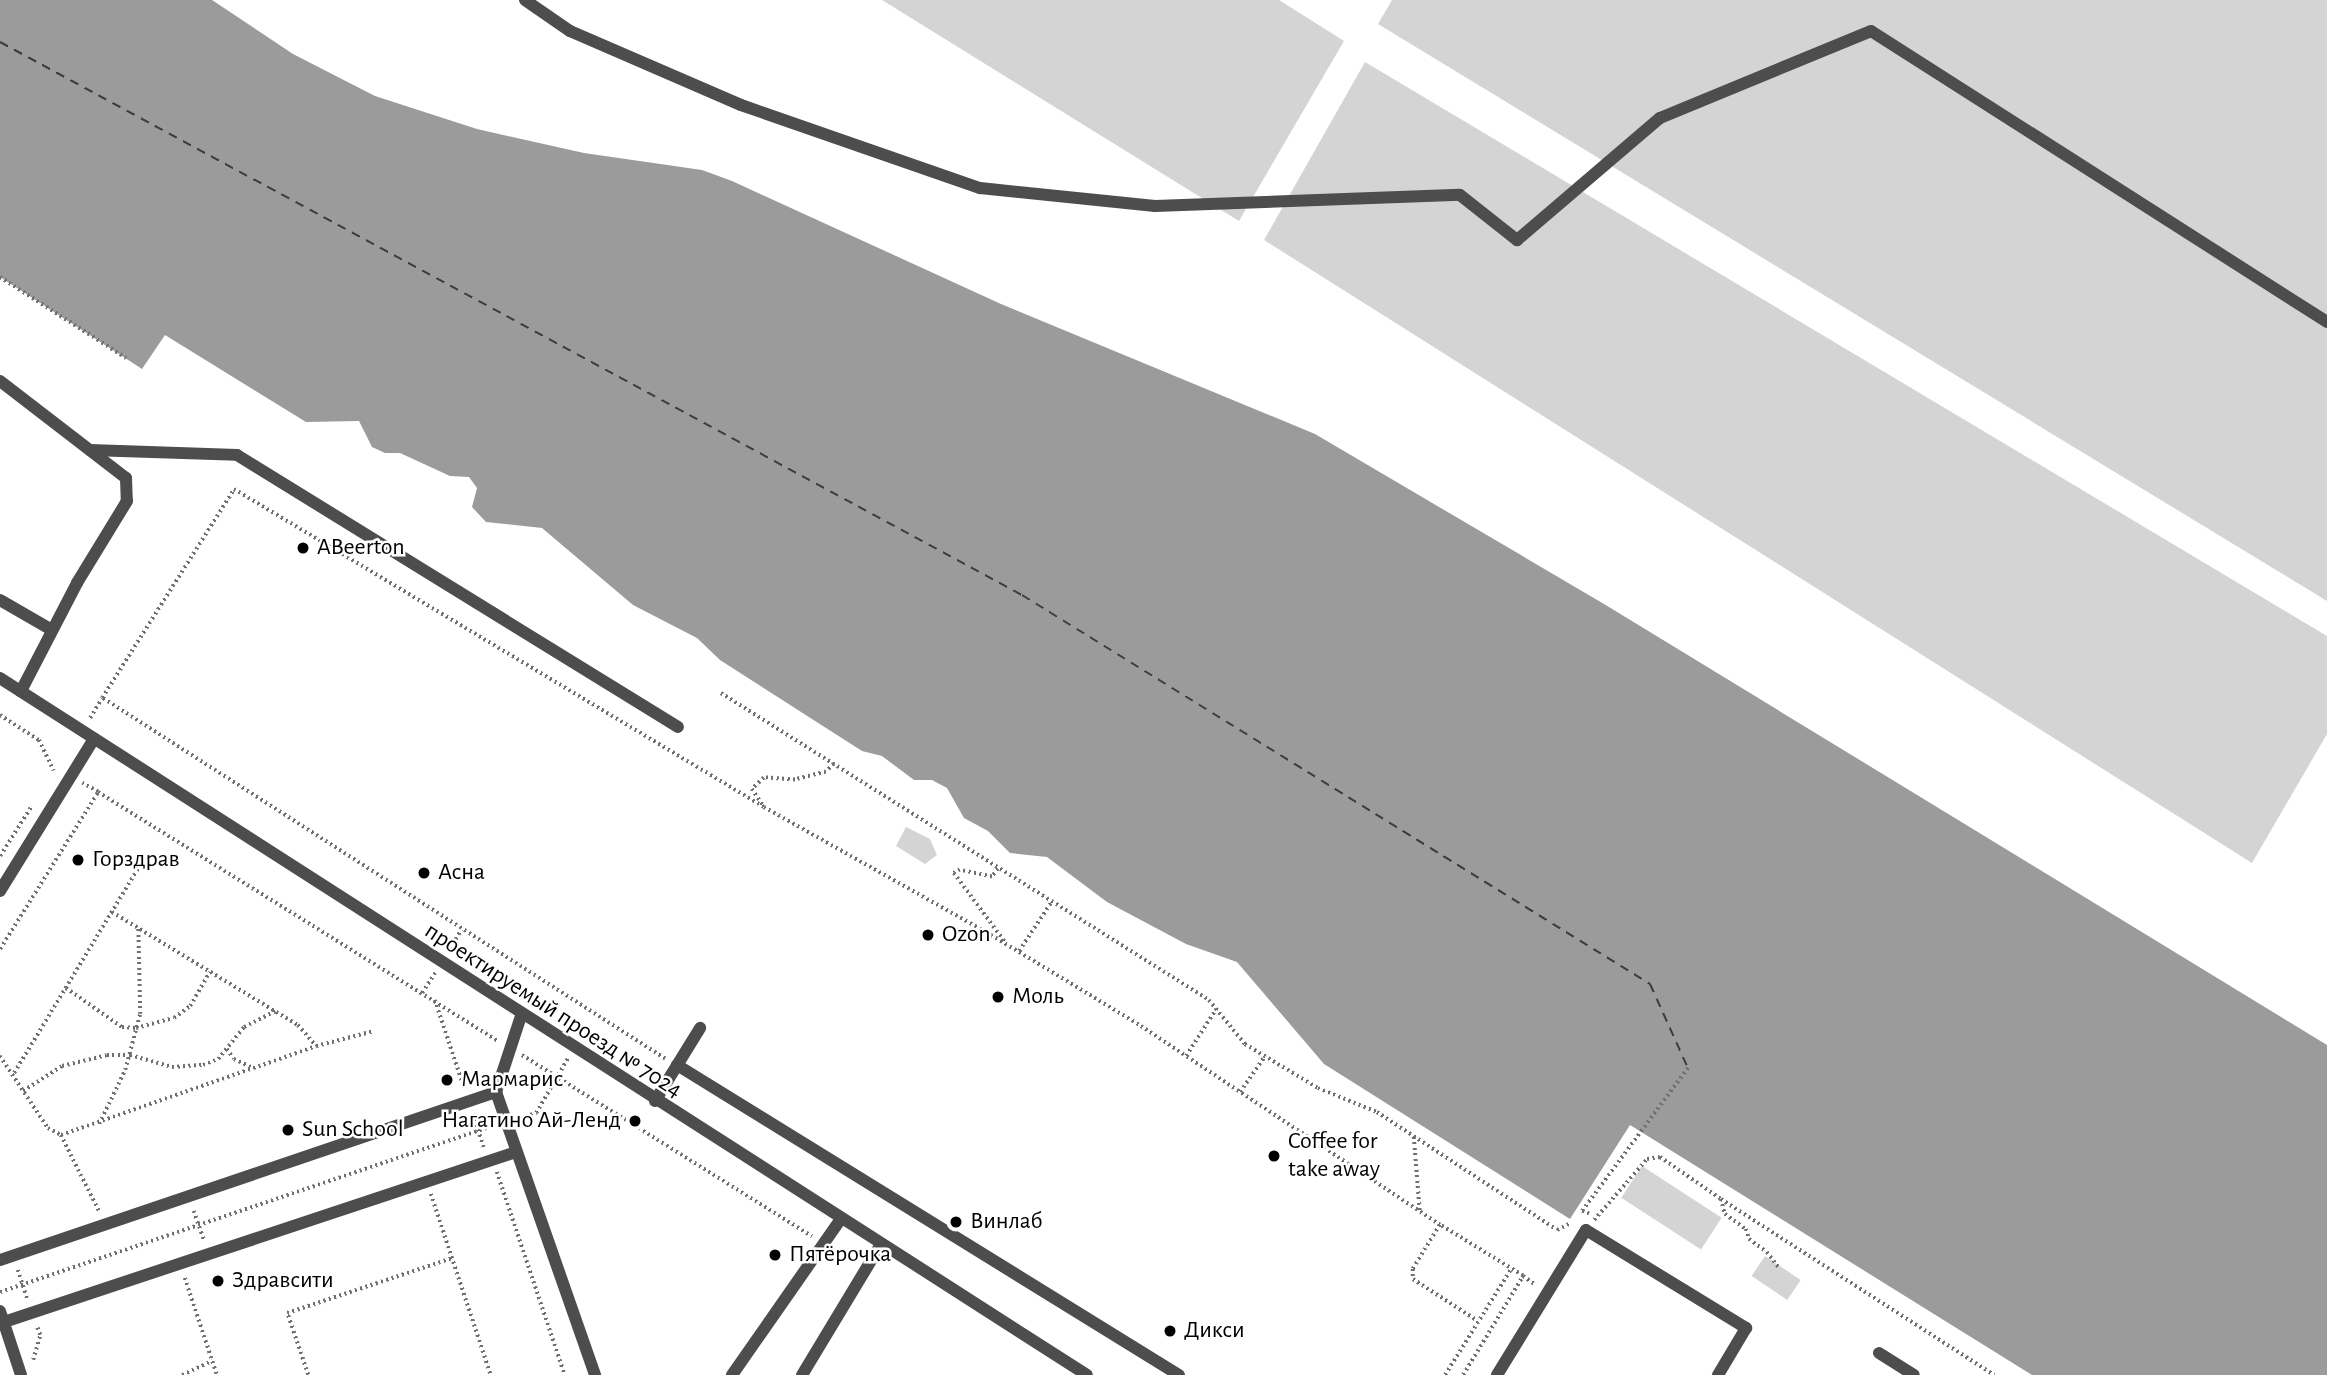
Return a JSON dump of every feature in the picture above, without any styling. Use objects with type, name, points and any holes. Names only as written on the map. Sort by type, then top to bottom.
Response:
[{"type":"street","points":[[525,0],[570,31],[741,105],[980,188],[1155,206],[1460,195],[1517,240],[1660,118],[1871,31],[2327,322]]},
{"type":"street","points":[[0,381],[126,478],[127,501],[52,630],[21,691]]},
{"type":"street","points":[[90,450],[237,455],[678,727]]},
{"type":"street","points":[[0,600],[52,630]]},
{"type":"street","name":"проектируемый проезд № 7024","points":[[0,678],[654,1101],[1087,1375]]},
{"type":"street","points":[[0,891],[94,739]]},
{"type":"street","points":[[522,1016],[496,1092],[595,1375]]},
{"type":"street","points":[[654,1101],[700,1028]]},
{"type":"street","points":[[677,1065],[1179,1375]]},
{"type":"street","points":[[0,1260],[496,1092]]},
{"type":"street","points":[[21,1375],[2,1317],[209,1254],[516,1152]]},
{"type":"street","points":[[732,1375],[841,1219]]},
{"type":"street","points":[[1497,1375],[1586,1230],[1746,1328],[1718,1375]]},
{"type":"street","points":[[802,1375],[881,1244]]},
{"type":"street","points":[[1879,1353],[1914,1375]]},
{"type":"path","points":[[0,277],[126,358]]},
{"type":"path","points":[[677,1065],[102,698],[234,489],[764,807],[1019,951],[1186,1056],[1440,1225],[1523,1276],[1463,1375]]},
{"type":"path","points":[[721,694],[1052,901],[1216,1009],[1245,1044],[1318,1088],[1377,1112],[1557,1230],[1583,1212],[1688,1068]]},
{"type":"path","points":[[0,715],[39,740],[56,768],[435,1000],[824,1244]]},
{"type":"path","points":[[764,807],[752,789],[764,778],[795,780],[827,772],[834,764]]},
{"type":"path","points":[[49,779],[56,768]]},
{"type":"path","points":[[0,949],[98,792]]},
{"type":"path","points":[[0,856],[35,801]]},
{"type":"path","points":[[14,1073],[140,865]]},
{"type":"path","points":[[999,868],[992,877],[960,870],[954,873],[1006,944]]},
{"type":"path","points":[[1019,951],[1052,901]]},
{"type":"path","points":[[112,912],[298,1026],[316,1046]]},
{"type":"path","points":[[98,1126],[130,1055],[136,1028],[143,986],[138,929]]},
{"type":"path","points":[[66,988],[122,1027],[136,1028],[174,1018],[190,1006],[209,972]]},
{"type":"path","points":[[435,1000],[464,1087]]},
{"type":"path","points":[[1186,1056],[1216,1009]]},
{"type":"path","points":[[23,1091],[62,1066],[107,1055],[130,1055],[189,1067],[218,1059],[244,1027],[275,1012]]},
{"type":"path","points":[[61,1135],[98,1126],[316,1046],[374,1031]]},
{"type":"path","points":[[227,1049],[243,1066],[255,1069]]},
{"type":"path","points":[[0,1056],[14,1073],[48,1128],[61,1135],[99,1211]]},
{"type":"path","points":[[1240,1092],[1265,1056]]},
{"type":"path","points":[[0,1292],[536,1113],[556,1077]]},
{"type":"path","points":[[1414,1136],[1420,1211]]},
{"type":"path","points":[[1586,1230],[1647,1159],[1660,1157],[1994,1375]]},
{"type":"path","points":[[489,1161],[497,1170],[565,1375]]},
{"type":"path","points":[[427,1182],[491,1375]]},
{"type":"path","points":[[189,1196],[209,1254]]},
{"type":"path","points":[[1721,1199],[1725,1214],[1746,1229],[1749,1239],[1767,1252],[1779,1268]]},
{"type":"path","points":[[1440,1225],[1413,1269],[1413,1279],[1478,1321]]},
{"type":"path","points":[[308,1375],[287,1313],[452,1258]]},
{"type":"path","points":[[180,1263],[217,1375]]},
{"type":"path","points":[[1446,1375],[1511,1269]]},
{"type":"path","points":[[32,1364],[40,1335]]},
{"type":"path","points":[[182,1375],[212,1361]]},
{"type":"shaded area","points":[[0,0],[212,0],[293,54],[375,96],[477,129],[584,153],[702,170],[732,181],[1001,304],[1315,434],[1604,604],[2327,1045],[2327,1375],[2032,1375],[1630,1125],[1570,1219],[1324,1064],[1237,962],[1186,944],[1107,902],[1047,857],[1010,853],[988,831],[964,818],[947,788],[932,780],[914,780],[882,756],[862,751],[720,660],[697,638],[633,605],[542,528],[486,522],[472,507],[477,488],[469,477],[450,476],[400,453],[385,453],[372,447],[359,421],[306,422],[165,335],[142,369],[0,277]]},
{"type":"shaded area","points":[[882,0],[1279,0],[1344,41],[1239,221]]},
{"type":"shaded area","points":[[1392,0],[2327,0],[2327,601],[1378,24]]},
{"type":"shaded area","points":[[1365,62],[2327,636],[2327,734],[2252,863],[1264,240]]},
{"type":"shaded area","points":[[906,827],[930,839],[937,855],[925,864],[896,846]]},
{"type":"shaded area","points":[[1642,1166],[1722,1218],[1701,1250],[1621,1198]]},
{"type":"shaded area","points":[[1765,1256],[1801,1280],[1787,1300],[1752,1276]]},
{"type":"ferry route","points":[[0,42],[1022,595],[1650,984],[1688,1068]]},
{"type":"place","name":"ABeerton","points":[[303,548]]},
{"type":"place","name":"Горздрав","points":[[78,860]]},
{"type":"place","name":"Асна","points":[[424,873]]},
{"type":"place","name":"Ozon","points":[[928,935]]},
{"type":"place","name":"Моль","points":[[998,997]]},
{"type":"place","name":"Мармарис","points":[[447,1080]]},
{"type":"place","name":"Нагатино Ай-Ленд","points":[[635,1121]]},
{"type":"place","name":"Sun School","points":[[288,1130]]},
{"type":"place","name":"Coffee for take away","points":[[1274,1156]]},
{"type":"place","name":"Винлаб","points":[[956,1222]]},
{"type":"place","name":"Пятёрочка","points":[[775,1255]]},
{"type":"place","name":"Здравсити","points":[[218,1281]]},
{"type":"place","name":"Дикси","points":[[1170,1331]]}]
